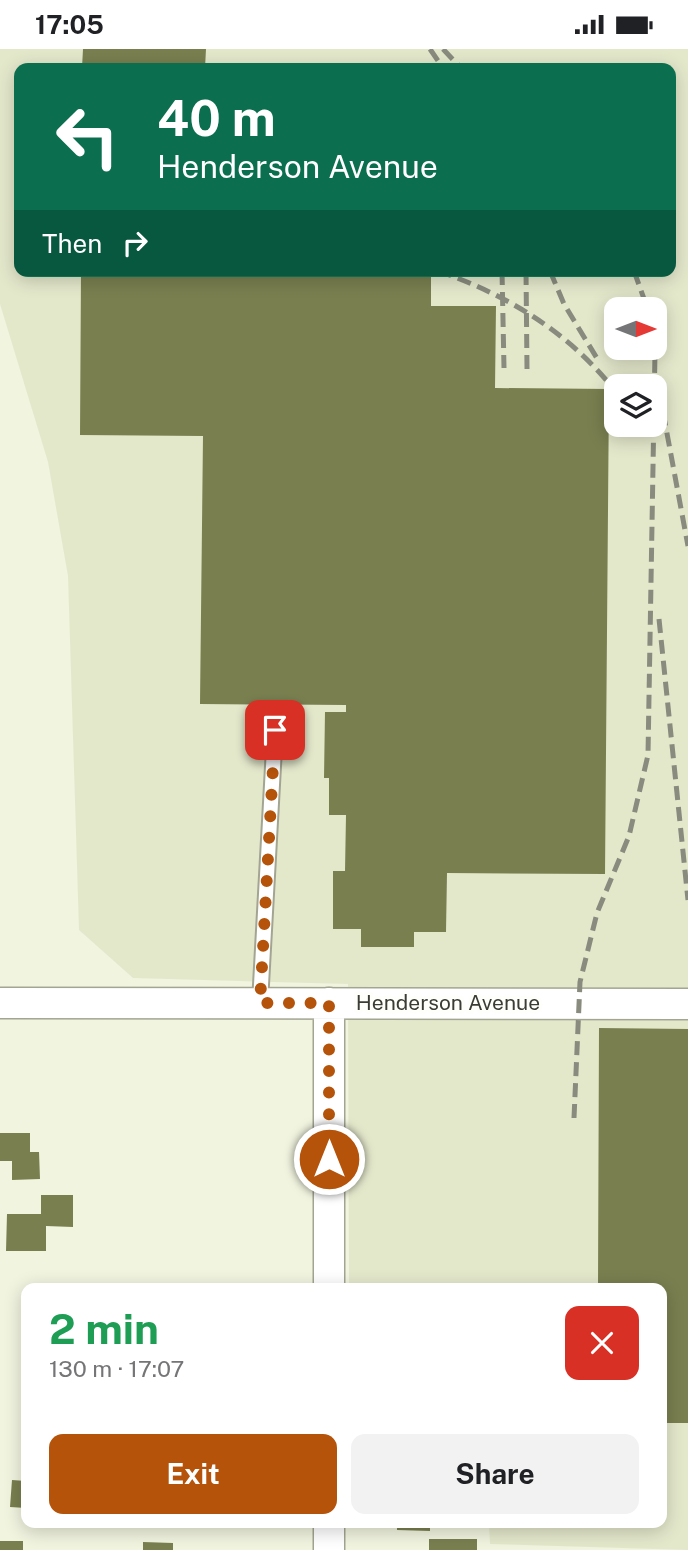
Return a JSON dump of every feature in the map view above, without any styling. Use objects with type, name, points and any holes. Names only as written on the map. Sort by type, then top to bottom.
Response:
[{"type":"street","name":"Henderson Avenue","points":[[0,1003],[686,1004]]},
{"type":"street","points":[[329,1003],[329,1283]]},
{"type":"street","points":[[329,1528],[329,1550]]},
{"type":"lane","points":[[260,1003],[275,730]]},
{"type":"shaded area","points":[[0,49],[688,49],[688,1550],[490,1544],[489,1528],[667,1528],[667,1283],[349,1283],[348,984],[133,978],[79,930],[68,576],[48,462],[0,304]]},
{"type":"building","points":[[83,49],[206,49],[205,63],[82,63]]},
{"type":"building","points":[[81,277],[431,277],[431,306],[496,306],[495,388],[604,389],[604,437],[609,437],[605,874],[447,873],[446,932],[414,932],[414,947],[361,947],[361,929],[333,929],[333,871],[345,871],[346,815],[329,815],[329,778],[324,778],[325,712],[346,712],[346,705],[200,704],[203,436],[80,435]]},
{"type":"building","points":[[599,1028],[688,1029],[688,1423],[667,1423],[667,1283],[598,1283]]},
{"type":"building","points":[[0,1133],[30,1133],[30,1152],[39,1152],[40,1179],[12,1180],[12,1161],[0,1161]]},
{"type":"building","points":[[41,1195],[73,1195],[73,1227],[46,1226],[46,1251],[6,1251],[7,1214],[41,1214]]},
{"type":"building","points":[[12,1480],[21,1481],[21,1508],[10,1507]]},
{"type":"building","points":[[397,1528],[430,1528],[430,1531]]},
{"type":"building","points":[[429,1539],[477,1539],[477,1550],[429,1550]]},
{"type":"building","points":[[0,1541],[23,1541],[23,1550],[0,1550]]},
{"type":"building","points":[[143,1542],[173,1543],[173,1550],[143,1550]]},
{"type":"railway","points":[[430,49],[440,63]]},
{"type":"railway","points":[[443,49],[456,63]]},
{"type":"railway","points":[[454,277],[489,292],[536,318],[579,352],[604,378]]},
{"type":"railway","points":[[502,277],[504,368]]},
{"type":"railway","points":[[526,277],[527,369]]},
{"type":"railway","points":[[553,277],[564,304],[598,360]]},
{"type":"railway","points":[[636,277],[643,297]]},
{"type":"railway","points":[[574,1118],[580,982],[597,913],[629,836],[648,755],[655,361]]},
{"type":"railway","points":[[667,433],[688,546]]},
{"type":"railway","points":[[659,619],[688,900]]},
{"type":"route","points":[[275,730],[260,1003],[329,1003],[329,1159]]}]
